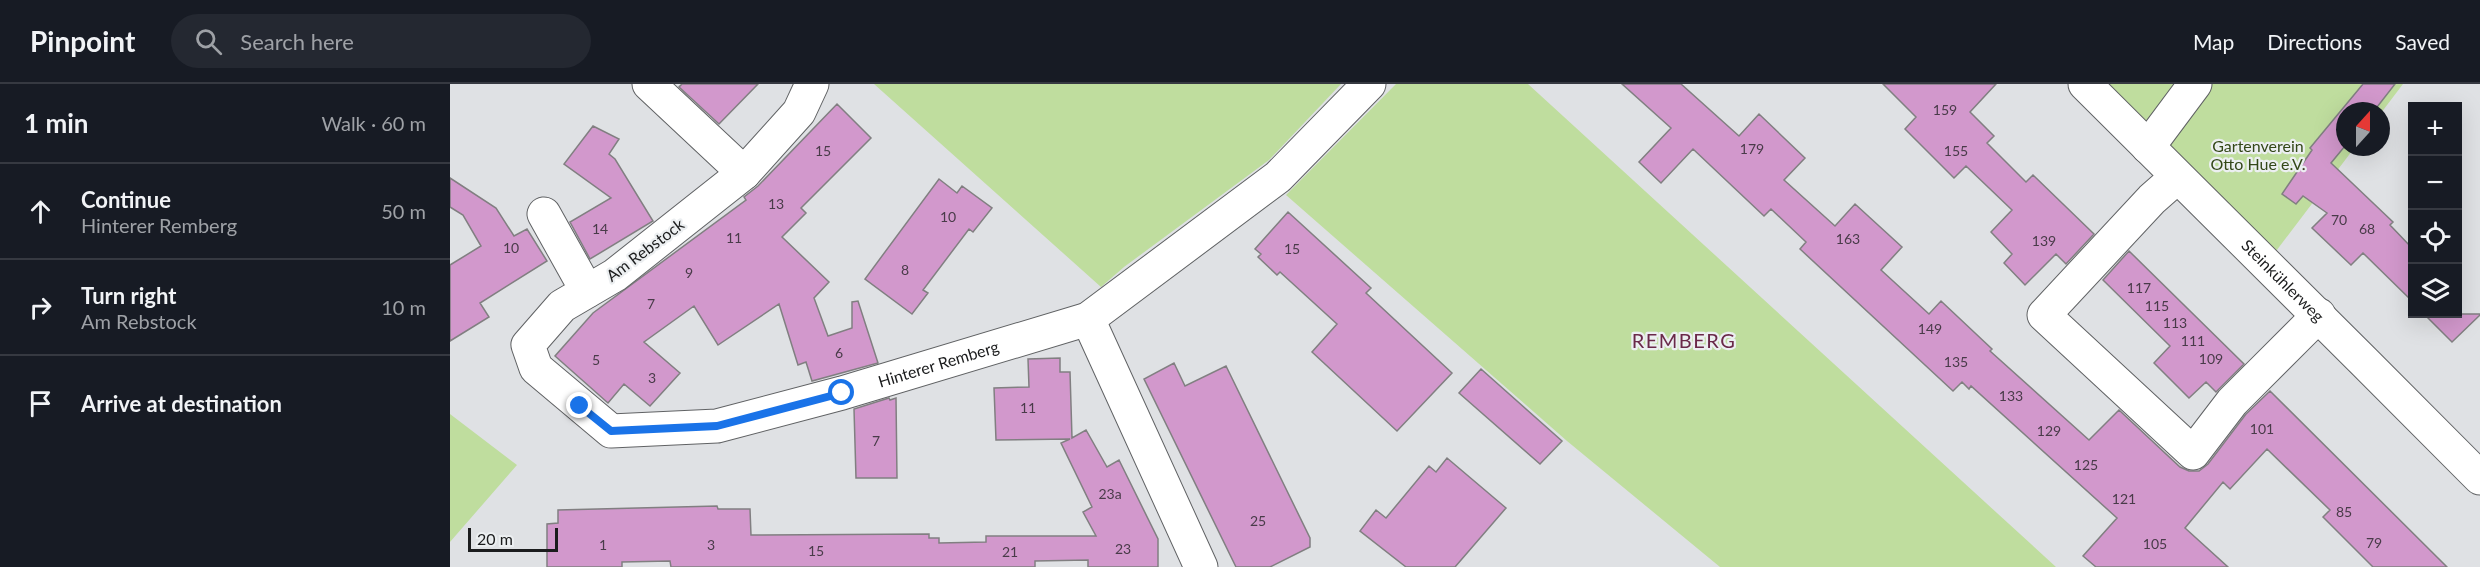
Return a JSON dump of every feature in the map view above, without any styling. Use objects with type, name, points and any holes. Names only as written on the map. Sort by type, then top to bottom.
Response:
[{"type":"street","points":[[649,84],[744,173]]},
{"type":"street","name":"Am Rebstock","points":[[611,431],[536,368],[528,345],[562,306],[615,275],[744,173],[799,112],[812,84]]},
{"type":"street","name":"Hinterer Remberg","points":[[611,431],[717,426],[842,393],[1088,319],[1278,177],[1369,84]]},
{"type":"street","name":"Steinkühlerweg","points":[[2085,84],[2480,478]]},
{"type":"street","points":[[2148,147],[2195,84]]},
{"type":"street","points":[[2177,177],[2152,199],[2044,315],[2193,453],[2232,402],[2319,315]]},
{"type":"street","points":[[544,214],[588,291]]},
{"type":"street","points":[[1088,319],[1201,567]]},
{"type":"green space","points":[[874,84],[1341,84],[1269,160],[1124,267],[1101,287]]},
{"type":"green space","points":[[1396,84],[1528,84],[2056,567],[1720,567],[1567,441],[1286,195]]},
{"type":"green space","name":"Gartenverein Otto Hue e.V.","points":[[2085,84],[2403,84],[2389,102],[2336,102],[2336,156],[2348,156],[2267,263]]},
{"type":"green space","points":[[450,414],[517,465],[450,542]]},
{"type":"building","points":[[682,84],[758,84],[719,124],[679,87]]},
{"type":"building","points":[[1622,84],[1681,84],[1739,136],[1759,114],[1805,158],[1784,180],[1835,226],[1855,204],[1902,247],[1881,270],[1929,314],[1941,301],[1992,349],[1990,351],[2089,440],[2119,410],[2180,467],[2189,471],[2199,471],[2208,464],[2246,414],[2270,391],[2447,567],[2373,567],[2323,517],[2330,510],[2267,449],[2230,489],[2223,482],[2185,528],[2228,567],[2096,567],[2083,556],[2117,518],[1971,386],[1969,389],[1962,382],[1953,391],[1800,249],[1806,242],[1771,209],[1764,216],[1693,149],[1661,183],[1639,162],[1671,128]]},
{"type":"building","points":[[1883,84],[1996,84],[1970,112],[1994,136],[1987,143],[2026,182],[2033,175],[2094,234],[2066,264],[2056,254],[2025,285],[2004,263],[2012,254],[1991,232],[2012,210],[1966,166],[1954,178],[1905,129],[1916,117]]},
{"type":"building","points":[[2363,84],[2395,84],[2381,102],[2348,102]]},
{"type":"building","points":[[837,104],[871,138],[801,208],[806,213],[782,237],[829,282],[814,298],[828,336],[852,328],[852,302],[858,301],[878,363],[812,381],[806,362],[798,365],[779,304],[718,345],[694,306],[644,342],[680,373],[650,406],[624,384],[608,403],[555,356],[593,313],[746,200],[744,197],[758,186]]},
{"type":"building","points":[[2336,117],[2337,156],[2331,163],[2393,222],[2390,225],[2408,244],[2408,297],[2363,253],[2351,265],[2312,228],[2327,213],[2303,196],[2296,204],[2282,194],[2312,150],[2310,148]]},
{"type":"building","points":[[593,126],[619,139],[609,154],[615,159],[653,221],[590,259],[570,222],[611,198],[564,164]]},
{"type":"building","points":[[450,178],[496,208],[514,236],[527,229],[547,261],[480,303],[489,317],[450,341],[450,265],[481,246],[463,215],[450,207]]},
{"type":"building","points":[[939,179],[957,193],[962,186],[992,208],[973,232],[969,229],[923,290],[928,293],[912,314],[865,279]]},
{"type":"building","points":[[1288,212],[1371,288],[1366,293],[1452,373],[1397,431],[1312,352],[1337,324],[1280,272],[1277,275],[1258,257],[1261,254],[1255,249]]},
{"type":"building","points":[[2129,251],[2244,364],[2216,392],[2206,382],[2189,398],[2154,363],[2170,346],[2103,280]]},
{"type":"building","points":[[2462,314],[2480,314],[2480,315],[2452,342],[2428,318],[2462,318]]},
{"type":"building","points":[[1060,358],[1060,372],[1070,372],[1072,438],[1086,430],[1107,467],[1119,460],[1158,539],[1158,567],[1088,567],[1088,560],[1035,561],[1035,567],[671,567],[670,561],[622,562],[622,567],[547,567],[547,524],[558,523],[558,510],[717,506],[718,509],[750,509],[751,535],[929,534],[929,538],[939,538],[939,543],[986,542],[986,536],[1096,536],[1083,512],[1092,507],[1061,443],[1070,439],[996,440],[994,388],[1029,387],[1028,359]]},
{"type":"building","points":[[1174,363],[1185,386],[1226,366],[1310,538],[1310,547],[1270,567],[1236,567],[1144,379]]},
{"type":"building","points":[[1481,369],[1562,441],[1540,464],[1459,393]]},
{"type":"building","points":[[889,398],[890,400],[896,398],[897,478],[856,478],[854,409]]},
{"type":"building","points":[[1447,458],[1506,508],[1455,567],[1406,567],[1360,531],[1376,510],[1386,518],[1429,466],[1436,472]]},
{"type":"district","name":"REMBERG","points":[[1684,341]]},
{"type":"route","points":[[580,406],[611,431],[717,426],[842,393]]}]
